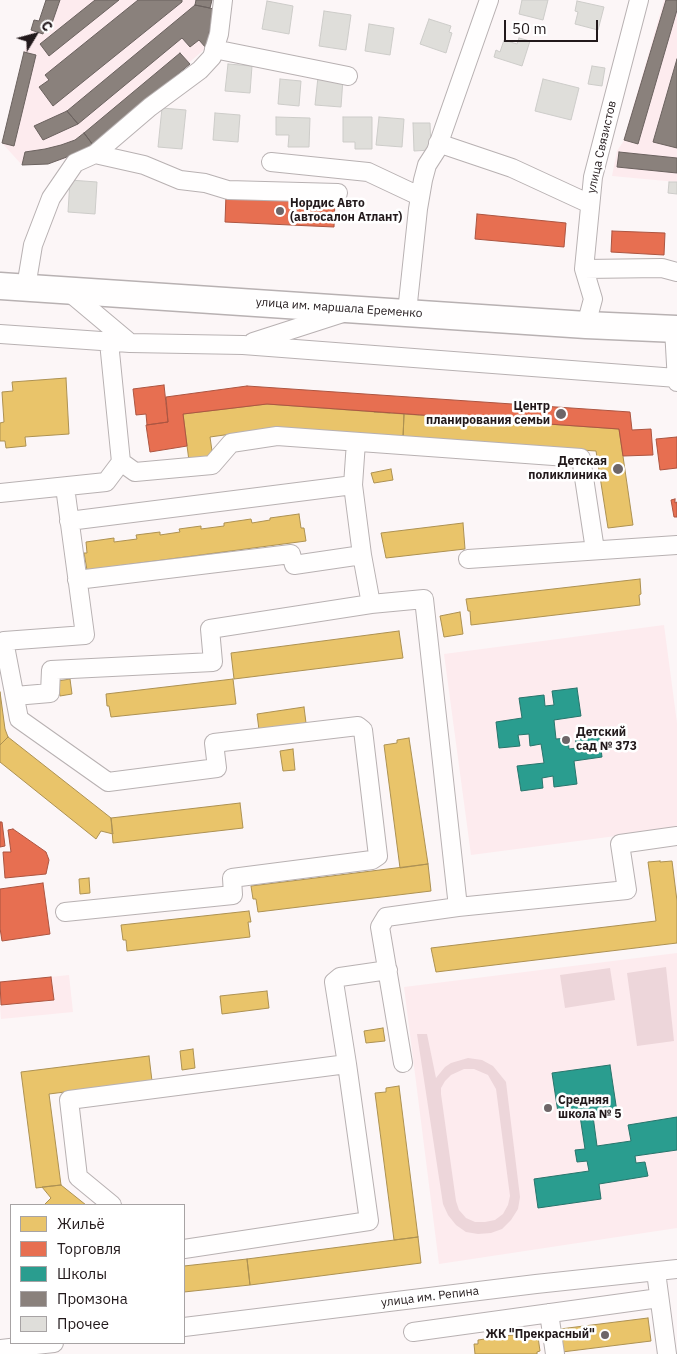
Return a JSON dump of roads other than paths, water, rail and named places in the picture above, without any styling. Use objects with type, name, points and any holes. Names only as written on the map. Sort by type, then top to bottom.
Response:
[{"type":"highway","name":"улица им. маршала Еременко","points":[[0,286],[586,325],[675,329]]},
{"type":"street","points":[[26,287],[33,245],[51,198],[75,163],[95,154],[150,107],[200,70],[212,57],[218,34],[223,0]]},
{"type":"street","points":[[407,312],[419,196],[428,165],[438,143],[489,0]]},
{"type":"street","name":"улица Связистов","points":[[586,325],[593,299],[584,269],[593,177],[639,0]]},
{"type":"street","points":[[214,49],[348,76]]},
{"type":"street","points":[[438,143],[512,168],[590,204]]},
{"type":"street","points":[[95,154],[144,165],[180,180],[205,183],[228,190],[338,193]]},
{"type":"street","points":[[271,162],[368,172],[419,196]]},
{"type":"street","points":[[584,269],[662,268],[677,272]]},
{"type":"street","points":[[68,290],[130,343]]},
{"type":"street","points":[[243,345],[355,309]]},
{"type":"street","points":[[0,334],[130,343],[243,345],[677,379],[675,329]]},
{"type":"street","points":[[0,493],[106,482],[121,462],[109,342]]},
{"type":"street","points":[[121,462],[135,472],[212,465],[231,443],[277,436],[581,458],[595,550]]},
{"type":"street","points":[[356,442],[353,485],[362,555],[371,604]]},
{"type":"street","points":[[69,521],[353,485]]},
{"type":"street","points":[[65,487],[84,635],[4,641],[19,719],[108,782],[218,768],[214,743],[358,726],[363,730],[378,856],[372,860],[232,878],[233,895],[65,912]]},
{"type":"street","points":[[468,559],[677,545]]},
{"type":"street","points":[[77,580],[291,554],[294,565],[362,555]]},
{"type":"street","points":[[15,696],[50,693],[51,670],[213,662],[210,629],[371,604],[424,599],[458,907]]},
{"type":"street","points":[[403,1063],[380,927],[386,917],[458,907],[627,890],[620,844],[677,836]]},
{"type":"street","points":[[185,1249],[369,1221],[334,982],[340,976],[388,970]]},
{"type":"street","points":[[111,1204],[78,1177],[68,1100],[347,1064]]},
{"type":"street","name":"улица им. Репина","points":[[185,1327],[536,1284],[677,1269]]},
{"type":"street","points":[[656,1272],[667,1354]]},
{"type":"street","points":[[414,1332],[659,1298]]},
{"type":"street","points":[[549,1314],[555,1354]]},
{"type":"street","points":[[0,1349],[45,1344]]},
{"type":"street","points":[[672,1354],[677,1351]]},
{"type":"place","name":"Нордис Авто (автосалон Атлант)","points":[[280,211]]},
{"type":"place","name":"Центр планирования семьи","points":[[561,414]]},
{"type":"place","name":"Детская поликлиника","points":[[618,469]]},
{"type":"place","name":"Детский сад № 373","points":[[566,740]]},
{"type":"place","name":"Средняя школа № 5","points":[[548,1108]]},
{"type":"place","name":"ЖК \"Прекрасный\"","points":[[605,1335]]}]
